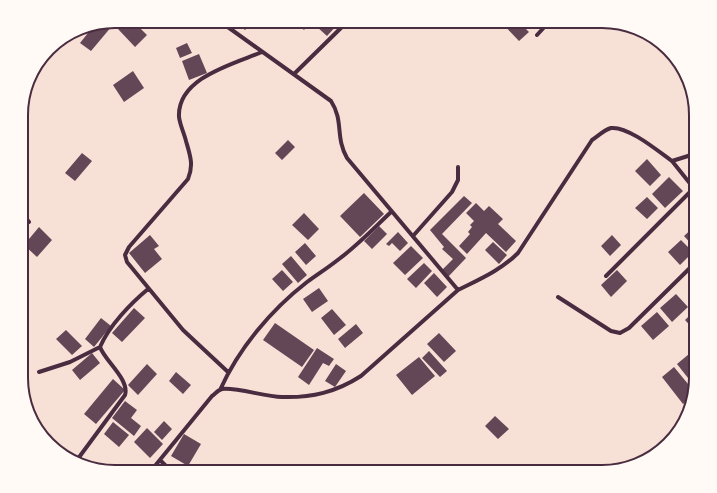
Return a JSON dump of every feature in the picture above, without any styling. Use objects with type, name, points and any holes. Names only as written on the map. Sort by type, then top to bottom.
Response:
[{"type":"street","points":[[229,28],[331,101],[339,118],[339,140],[341,149],[347,158],[458,290]]},
{"type":"street","points":[[294,74],[341,28]]},
{"type":"street","points":[[537,35],[543,28]]},
{"type":"street","points":[[228,372],[183,330],[127,262],[125,255],[129,247],[188,179],[192,169],[179,118],[180,105],[186,92],[195,82],[206,76],[262,52]]},
{"type":"street","points":[[220,390],[284,397],[327,393],[340,388],[361,376],[458,290],[498,269],[518,253],[592,140],[604,131],[612,128],[628,131],[672,160],[689,182]]},
{"type":"street","points":[[672,160],[689,155]]},
{"type":"street","points":[[413,236],[452,192],[458,180],[458,168]]},
{"type":"street","points":[[606,276],[689,196]]},
{"type":"street","points":[[156,465],[212,396],[220,390],[228,372],[264,323],[278,307],[307,282],[340,259],[391,212]]},
{"type":"street","points":[[558,296],[611,331],[620,333],[629,328],[689,269]]},
{"type":"street","points":[[39,372],[70,362],[100,347],[103,340],[120,319],[148,289]]},
{"type":"street","points":[[79,457],[127,390],[125,384],[102,353],[100,347]]},
{"type":"street","points":[[160,460],[165,465]]},
{"type":"building","points":[[110,28],[91,51],[80,43],[88,33]]},
{"type":"building","points":[[140,28],[147,35],[135,47],[118,29]]},
{"type":"building","points":[[318,28],[334,28],[327,36]]},
{"type":"building","points":[[507,28],[525,28],[529,32],[519,41]]},
{"type":"building","points":[[187,43],[192,53],[180,58],[176,48]]},
{"type":"building","points":[[199,54],[207,73],[189,80],[182,61]]},
{"type":"building","points":[[133,71],[144,88],[124,102],[113,85]]},
{"type":"building","points":[[288,140],[295,147],[282,160],[275,153]]},
{"type":"building","points":[[82,153],[92,161],[75,181],[65,173]]},
{"type":"building","points":[[647,159],[661,175],[650,186],[635,171]]},
{"type":"building","points":[[669,177],[683,191],[665,208],[652,194]]},
{"type":"building","points":[[364,193],[384,214],[360,237],[340,216]]},
{"type":"building","points":[[464,196],[472,203],[442,234],[466,258],[448,277],[442,270],[453,259],[442,249],[444,247],[430,230]]},
{"type":"building","points":[[647,197],[658,208],[647,219],[635,208]]},
{"type":"building","points":[[476,203],[484,211],[489,206],[503,219],[498,224],[516,241],[506,252],[486,233],[467,254],[459,246],[470,234],[468,232],[472,227],[470,225],[474,221],[466,213]]},
{"type":"building","points":[[304,213],[319,229],[308,240],[292,225]]},
{"type":"building","points":[[379,226],[387,234],[372,249],[364,241]]},
{"type":"building","points":[[39,227],[52,240],[37,257],[28,249],[28,240]]},
{"type":"building","points":[[689,231],[689,242],[684,236]]},
{"type":"building","points":[[398,232],[408,243],[400,251],[392,243],[389,246],[386,244]]},
{"type":"building","points":[[150,235],[159,246],[154,249],[162,259],[145,273],[129,253]]},
{"type":"building","points":[[612,235],[621,245],[610,256],[601,246]]},
{"type":"building","points":[[681,240],[689,248],[689,256],[680,265],[668,252]]},
{"type":"building","points":[[493,242],[507,255],[499,264],[485,250]]},
{"type":"building","points":[[305,243],[316,256],[306,265],[295,252]]},
{"type":"building","points":[[411,246],[423,258],[405,275],[393,263]]},
{"type":"building","points":[[291,256],[307,275],[298,283],[282,264]]},
{"type":"building","points":[[424,263],[432,271],[416,288],[407,279]]},
{"type":"building","points":[[282,270],[293,282],[283,291],[272,279]]},
{"type":"building","points":[[617,270],[627,281],[611,297],[601,285]]},
{"type":"building","points":[[434,273],[447,287],[437,297],[424,283]]},
{"type":"building","points":[[319,288],[328,301],[312,312],[303,299]]},
{"type":"building","points":[[676,294],[688,307],[672,322],[660,308]]},
{"type":"building","points":[[134,308],[145,318],[122,342],[112,333]]},
{"type":"building","points":[[332,309],[346,325],[334,335],[321,318]]},
{"type":"building","points":[[657,312],[669,326],[653,340],[641,326]]},
{"type":"building","points":[[689,316],[689,324],[685,320]]},
{"type":"building","points":[[101,318],[111,326],[94,347],[85,339]]},
{"type":"building","points":[[275,323],[314,350],[302,367],[263,340]]},
{"type":"building","points":[[356,324],[363,333],[345,348],[338,339]]},
{"type":"building","points":[[66,330],[82,346],[72,355],[56,339]]},
{"type":"building","points":[[439,333],[456,351],[444,362],[427,344]]},
{"type":"building","points":[[317,348],[334,359],[329,366],[323,363],[309,385],[298,377]]},
{"type":"building","points":[[429,351],[447,371],[440,377],[422,358]]},
{"type":"building","points":[[92,353],[100,363],[80,380],[72,370]]},
{"type":"building","points":[[689,354],[689,377],[688,378],[677,364]]},
{"type":"building","points":[[419,357],[435,376],[412,395],[396,375]]},
{"type":"building","points":[[147,364],[157,374],[138,395],[128,385]]},
{"type":"building","points":[[336,364],[346,371],[335,387],[325,381]]},
{"type":"building","points":[[674,367],[689,385],[685,403],[683,404],[662,377]]},
{"type":"building","points":[[176,372],[191,385],[183,394],[169,381]]},
{"type":"building","points":[[113,379],[125,390],[96,424],[84,414]]},
{"type":"building","points":[[125,401],[137,410],[131,418],[141,426],[134,436],[112,418]]},
{"type":"building","points":[[495,416],[509,429],[498,439],[485,426]]},
{"type":"building","points":[[164,421],[172,429],[162,440],[154,432]]},
{"type":"building","points":[[113,422],[129,435],[119,447],[104,434]]},
{"type":"building","points":[[147,428],[163,444],[150,458],[134,442]]},
{"type":"building","points":[[184,434],[201,444],[189,465],[171,456]]}]
